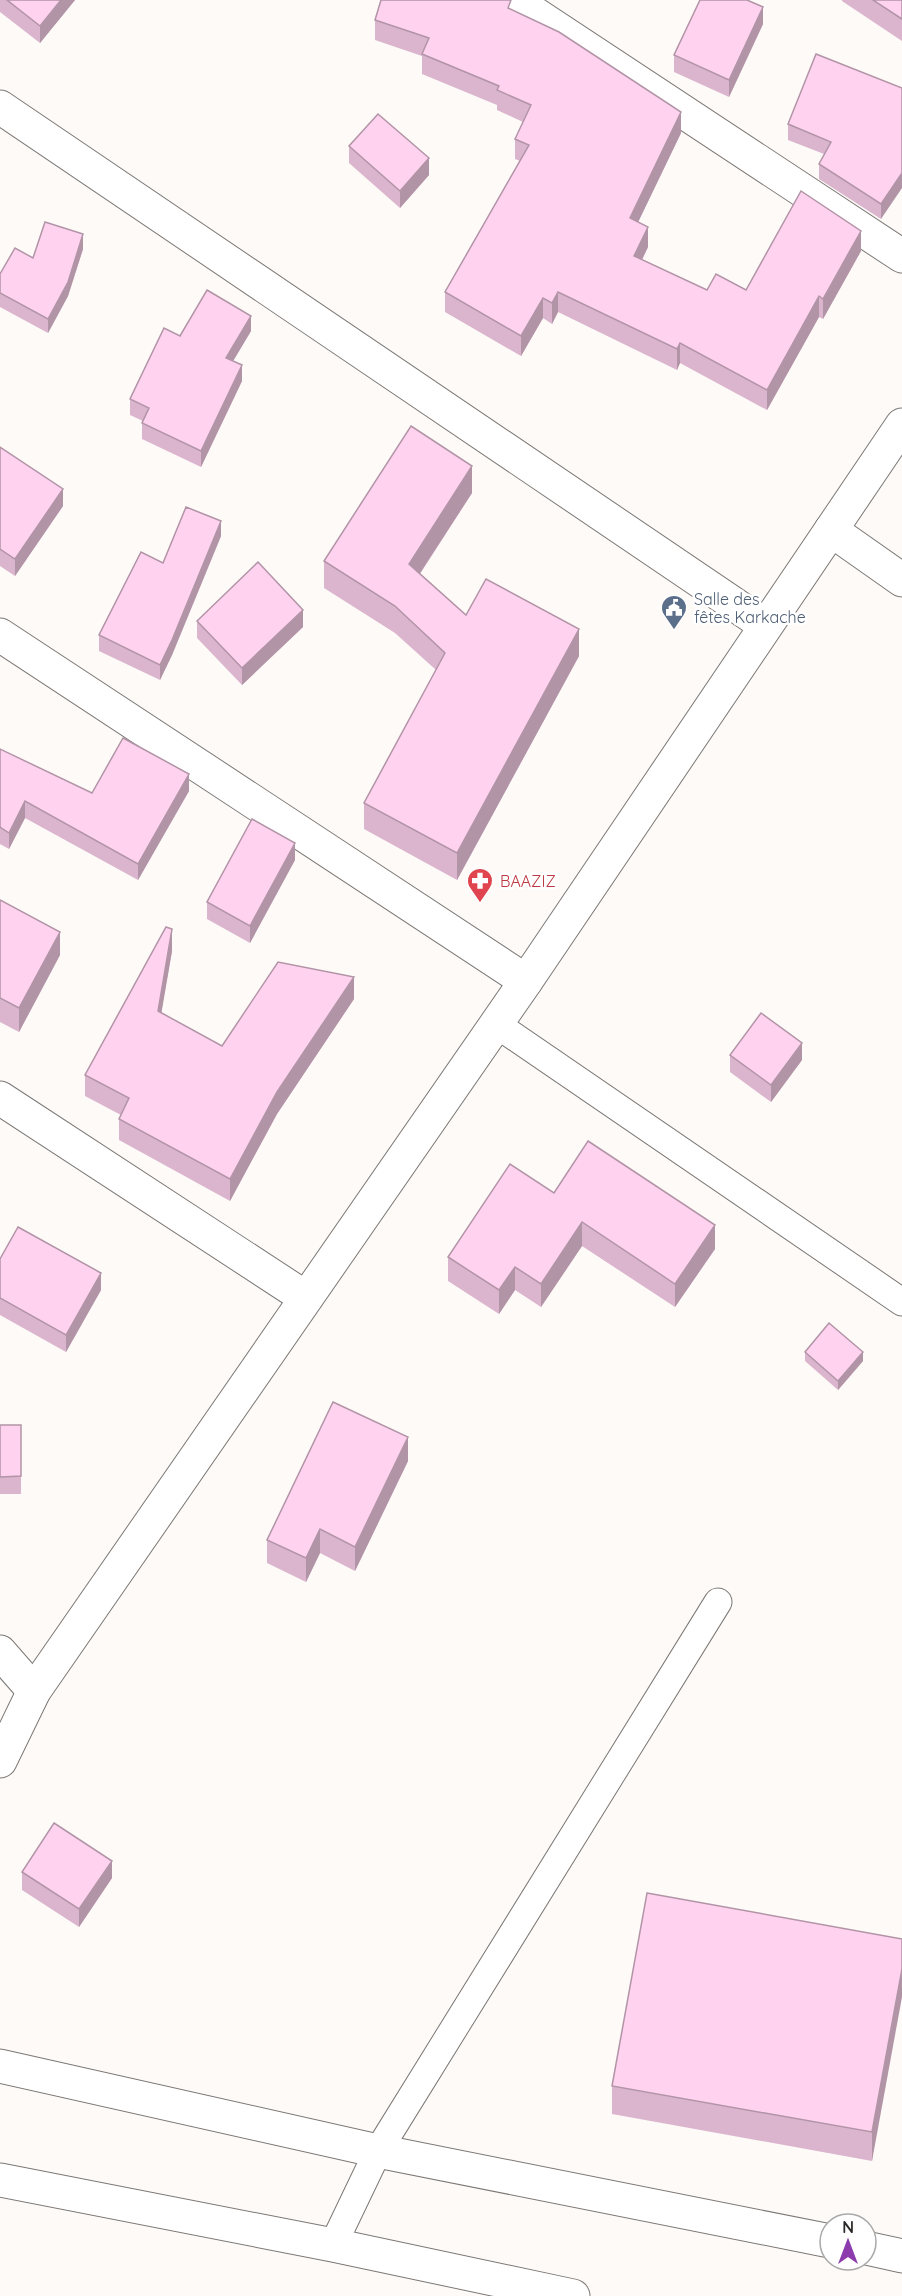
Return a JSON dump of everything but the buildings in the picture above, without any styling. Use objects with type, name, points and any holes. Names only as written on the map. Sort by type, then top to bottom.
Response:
[{"type":"street","points":[[514,0],[902,256]]},
{"type":"street","points":[[0,107],[765,625]]},
{"type":"street","points":[[0,1761],[34,1691],[526,981],[902,425]]},
{"type":"street","points":[[831,530],[902,580]]},
{"type":"street","points":[[0,634],[526,981]]},
{"type":"street","points":[[0,1098],[306,1298]]},
{"type":"street","points":[[0,1652],[34,1691]]},
{"type":"street","points":[[0,1725],[34,1691]]},
{"type":"street","points":[[0,2067],[378,2151],[818,2239]]},
{"type":"street","points":[[0,2180],[333,2245],[573,2296]]},
{"type":"street","points":[[878,2251],[902,2256]]},
{"type":"lane","points":[[496,1024],[902,1302]]},
{"type":"lane","points":[[333,2245],[378,2151],[718,1602]]},
{"type":"place","name":"Salle des fêtes Karkache","points":[[674,631]]},
{"type":"place","name":"BAAZIZ","points":[[480,904]]}]
